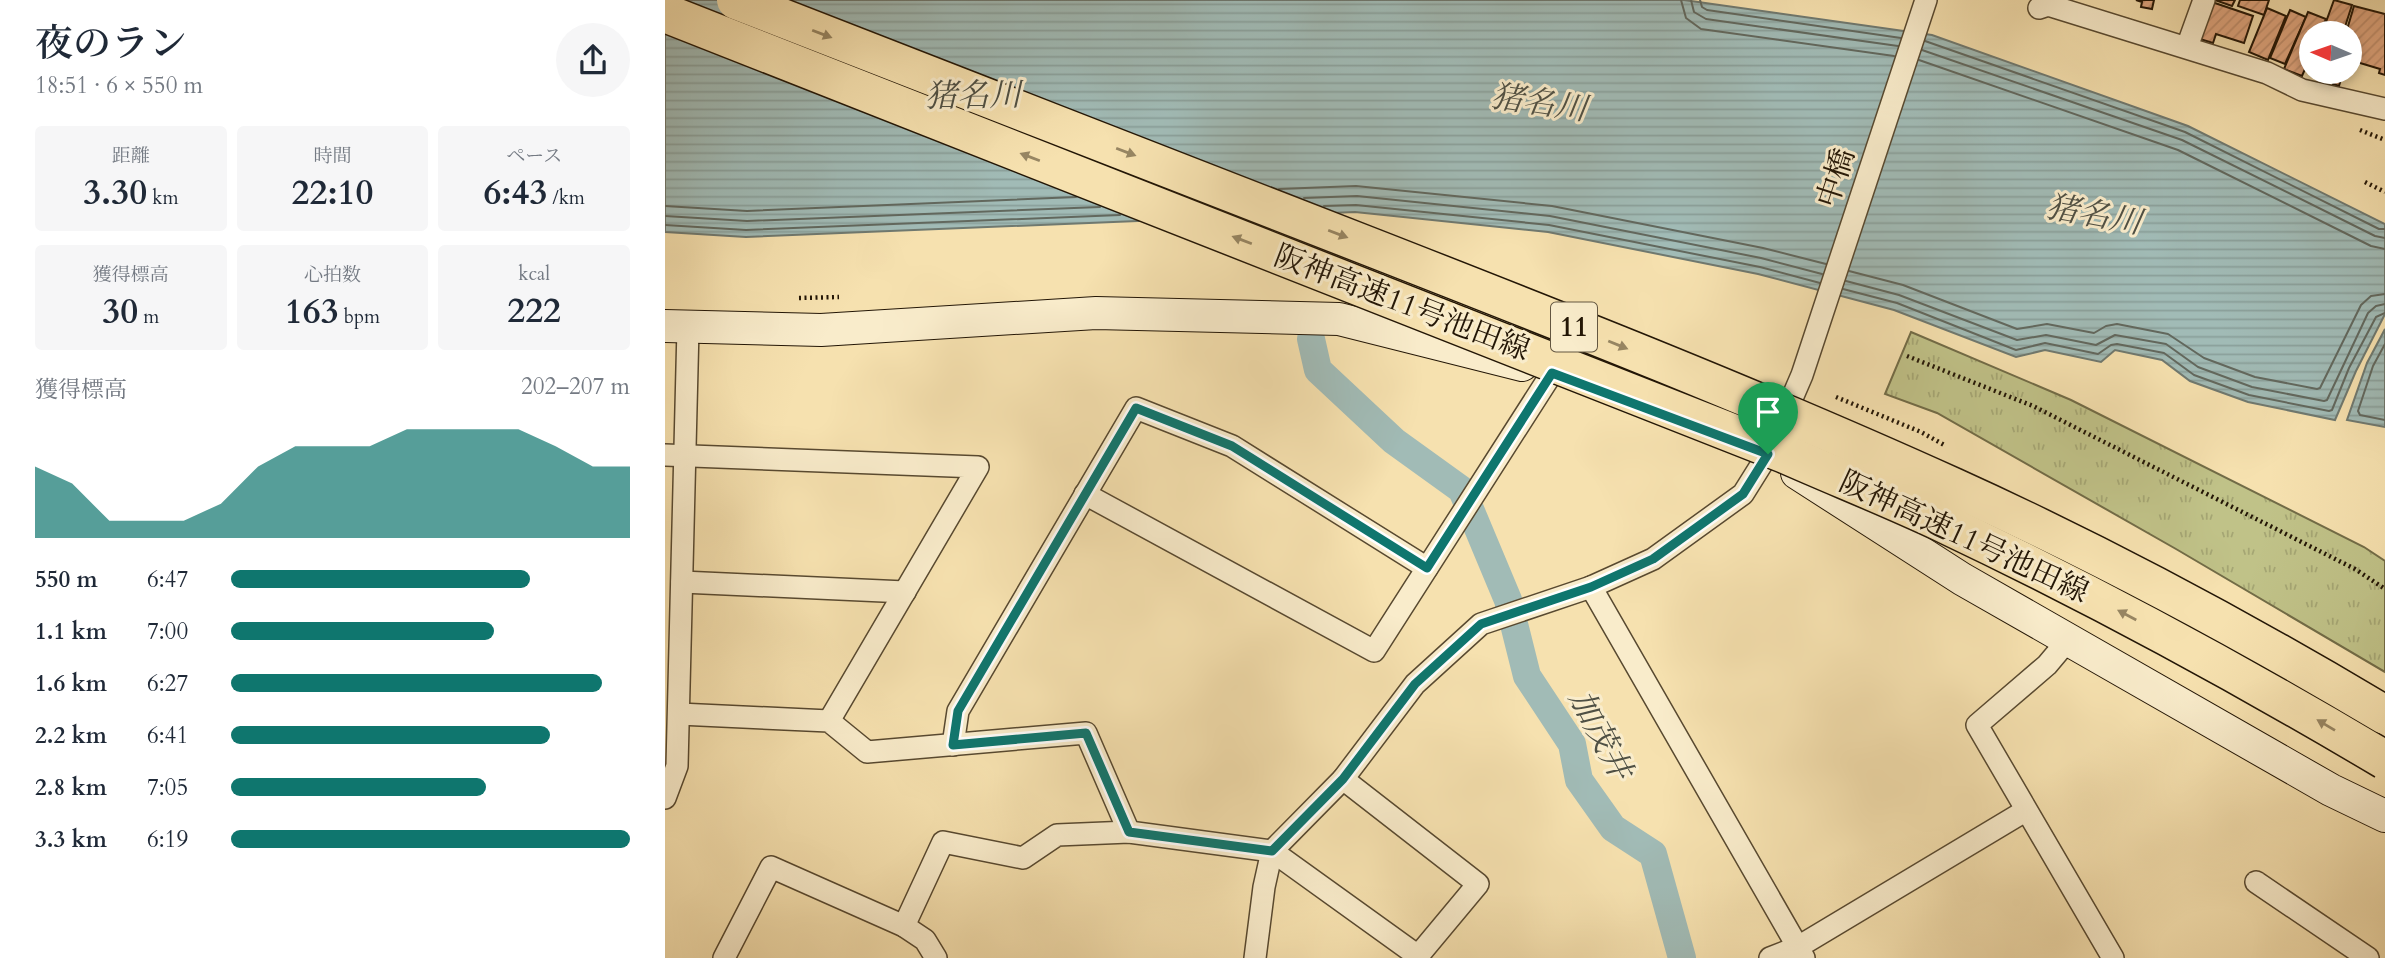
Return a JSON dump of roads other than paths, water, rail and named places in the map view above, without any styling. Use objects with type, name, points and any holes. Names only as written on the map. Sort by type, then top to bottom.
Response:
[{"type":"highway","name":"阪神高速11号池田線","points":[[736,0],[1518,304],[1812,425],[1958,489],[2128,573],[2296,662],[2385,715]]},
{"type":"highway","name":"阪神高速11号池田線","points":[[665,13],[1773,449],[1939,521],[2110,606],[2282,699],[2385,760]]},
{"type":"street","name":"中橋","points":[[1272,851],[1343,779],[1415,684],[1481,624],[1591,587],[1653,559],[1743,494],[1768,454],[1802,375],[1926,0]]},
{"type":"street","points":[[2187,47],[2204,0]]},
{"type":"street","points":[[2039,8],[2048,5],[2267,73],[2302,90],[2385,109]]},
{"type":"street","points":[[665,797],[677,766],[679,714],[672,677],[682,582],[675,455],[676,327],[821,330],[1096,313],[1339,318],[1552,373],[1768,454],[1951,571],[2068,640],[2331,790],[2385,817]]},
{"type":"street","points":[[1085,494],[1374,651],[1552,373]]},
{"type":"street","points":[[953,745],[958,711],[1136,408],[1232,446],[1427,568]]},
{"type":"street","points":[[675,455],[978,467],[829,722]]},
{"type":"street","points":[[682,582],[905,592]]},
{"type":"street","points":[[1591,587],[1801,953]]},
{"type":"street","points":[[2068,640],[2047,665],[1977,725],[2113,958]]},
{"type":"street","points":[[679,714],[829,722],[867,752],[1086,733],[1129,832]]},
{"type":"street","points":[[904,926],[943,842],[1023,858],[1057,835],[1129,832],[1272,851],[1418,957],[1478,884],[1343,779]]},
{"type":"street","points":[[1770,958],[1801,953],[2025,811]]},
{"type":"street","points":[[1255,958],[1264,887],[1272,851]]},
{"type":"street","points":[[724,958],[771,867],[904,926],[925,940],[936,958]]},
{"type":"street","points":[[2256,882],[2368,958]]},
{"type":"water","name":"猪名川","points":[[665,0],[1684,0],[1932,35],[2188,126],[2385,224],[2385,314],[2335,420],[2248,402],[2190,381],[2162,360],[2115,350],[2101,362],[2045,350],[2016,357],[1894,310],[1758,274],[1548,232],[1355,212],[746,237],[665,232]]},
{"type":"water","points":[[2385,329],[2385,427],[2347,420],[2367,363]]},
{"type":"waterway","name":"加茂井","points":[[1311,339],[1318,370],[1394,441],[1462,490],[1508,600],[1527,676],[1572,744],[1579,780],[1613,828],[1653,854],[1682,958]]}]
